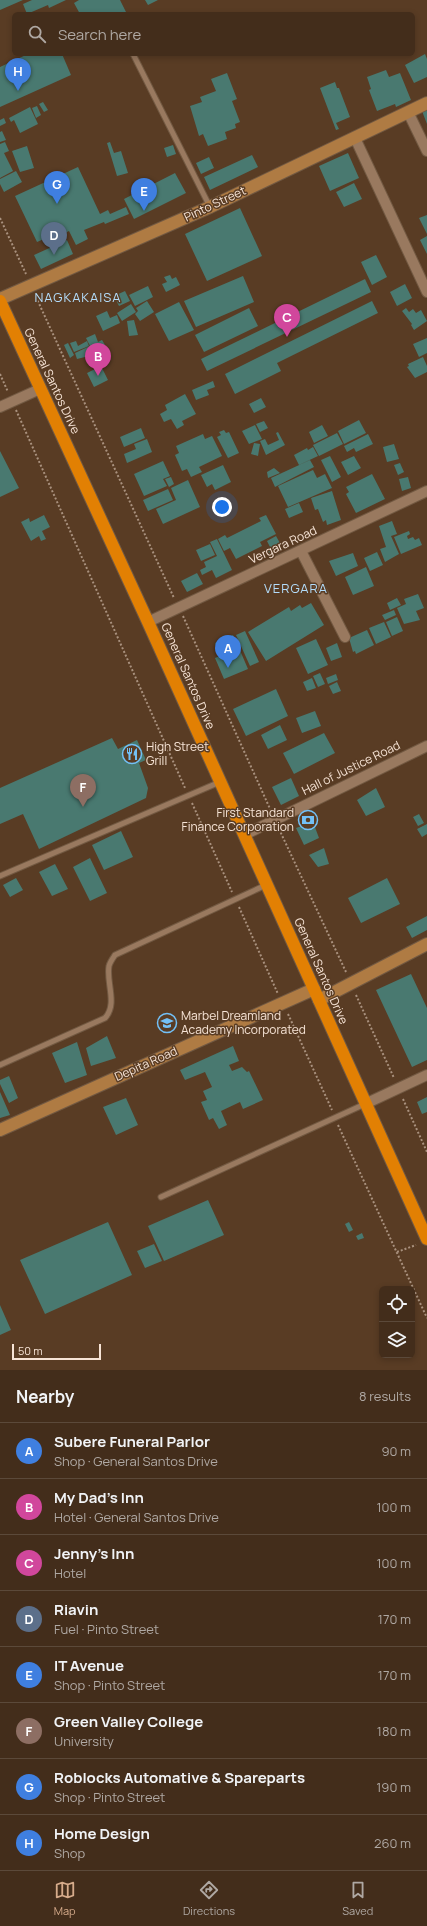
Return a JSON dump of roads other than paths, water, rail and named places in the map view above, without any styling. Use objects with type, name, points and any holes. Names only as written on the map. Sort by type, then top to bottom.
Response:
[{"type":"highway","name":"General Santos Drive","points":[[0,300],[317,994],[424,1241]]},
{"type":"street","name":"Pinto Street","points":[[0,300],[210,207],[427,104]]},
{"type":"street","points":[[408,112],[427,151]]},
{"type":"street","points":[[355,138],[427,292]]},
{"type":"street","points":[[0,407],[40,389]]},
{"type":"street","name":"Vergara Road","points":[[148,622],[427,491]]},
{"type":"street","points":[[301,551],[345,637]]},
{"type":"street","name":"Hall of Justice Road","points":[[244,835],[427,746]]},
{"type":"street","name":"Depita Road","points":[[0,1130],[283,1003],[351,983],[427,944]]},
{"type":"street","points":[[365,1104],[427,1075]]},
{"type":"lane","points":[[134,56],[210,207]]},
{"type":"lane","points":[[0,876],[220,782]]},
{"type":"lane","points":[[0,1065],[105,1018],[110,1013],[111,1003],[109,965],[116,955],[266,885]]},
{"type":"lane","points":[[161,1196],[365,1104]]},
{"type":"place","name":"Home Design","points":[[18,91]]},
{"type":"place","name":"Roblocks Automative & Spareparts","points":[[57,204]]},
{"type":"place","name":"IT Avenue","points":[[144,211]]},
{"type":"place","name":"Riavin","points":[[54,255]]},
{"type":"place","name":"Jenny's Inn","points":[[287,337]]},
{"type":"place","name":"My Dad's Inn","points":[[98,376]]},
{"type":"place","name":"Subere Funeral Parlor","points":[[228,668]]},
{"type":"place","name":"High Street Grill","points":[[132,754]]},
{"type":"place","name":"Green Valley College","points":[[83,807]]},
{"type":"place","name":"First Standard Finance Corporation","points":[[308,820]]},
{"type":"place","name":"Marbel Dreamland Academy Incorporated","points":[[167,1023]]},
{"type":"district","name":"NAGKAKAISA","points":[[78,297]]},
{"type":"district","name":"VERGARA","points":[[296,588]]}]
